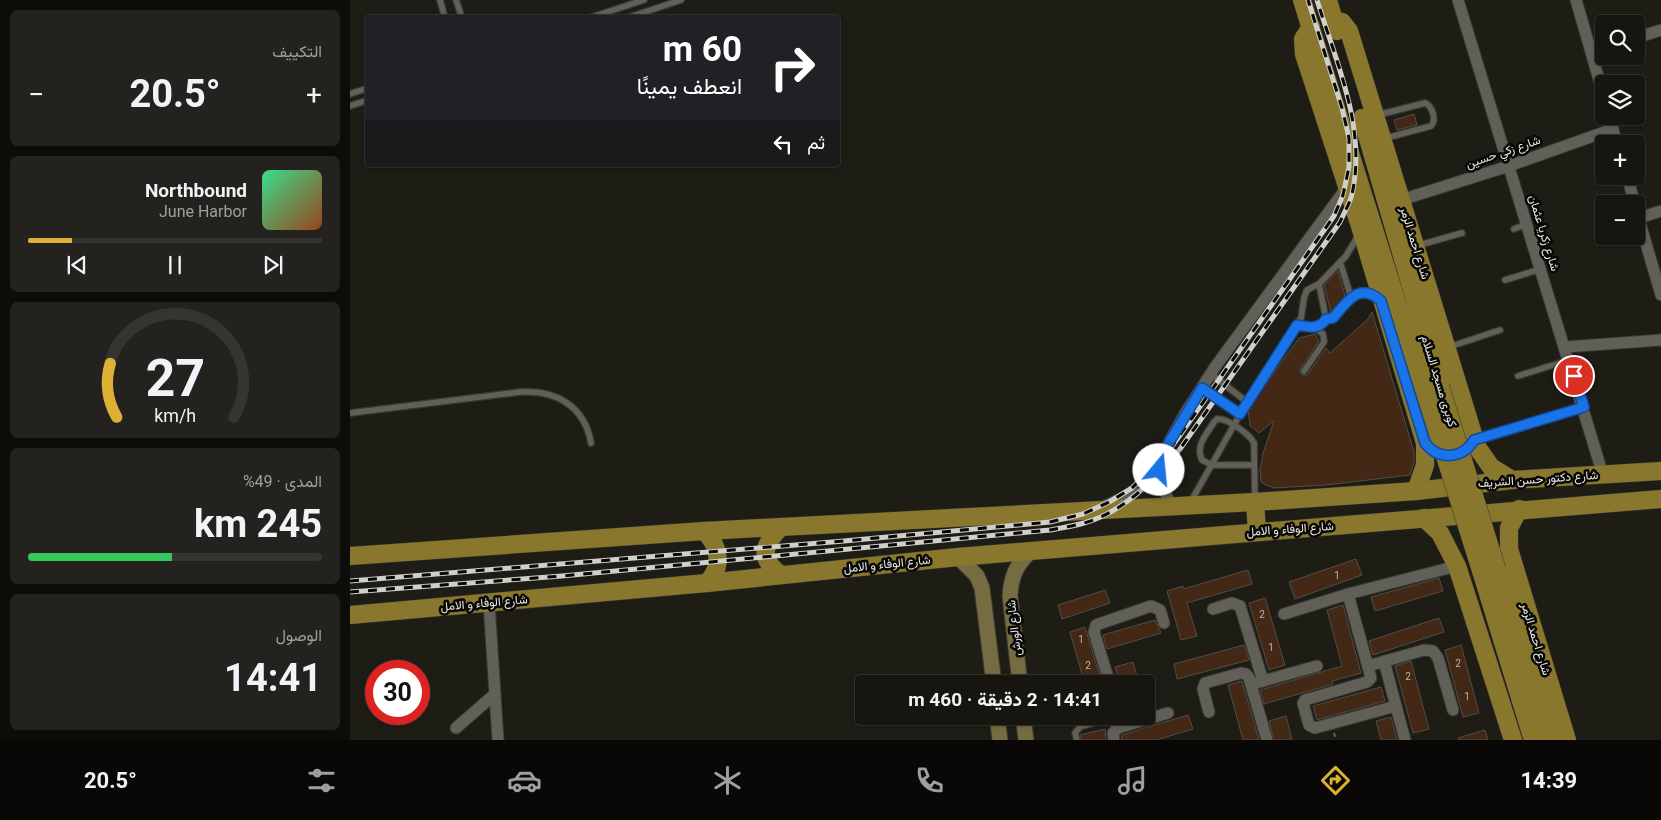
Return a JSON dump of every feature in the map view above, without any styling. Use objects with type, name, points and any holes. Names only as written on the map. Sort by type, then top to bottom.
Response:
[{"type":"main road","points":[[350,556],[704,531],[1254,502],[1416,491],[1425,465],[1425,443],[1360,226],[1302,46],[1306,32],[1311,28],[1302,0]]},
{"type":"main road","name":"شارع احمد الزمر","points":[[1328,0],[1334,20],[1342,22],[1348,28],[1474,440],[1485,461],[1497,472],[1512,480]]},
{"type":"main road","name":"كوبرى مسجد السلام","points":[[1334,20],[1432,388]]},
{"type":"main road","name":"كوبرى مسجد السلام","points":[[1311,28],[1432,388],[1490,574],[1549,740]]},
{"type":"main road","points":[[1425,443],[1439,454],[1451,456],[1467,449],[1474,440]]},
{"type":"main road","name":"شارع دكتور حسن الشريف","points":[[1416,491],[1512,480],[1661,471]]},
{"type":"main road","points":[[1424,518],[1661,499]]},
{"type":"main road","points":[[1254,502],[1257,532]]},
{"type":"main road","name":"شارع احمد الزمر","points":[[1519,510],[1512,521],[1508,535],[1509,549],[1567,740]]},
{"type":"main road","points":[[1424,518],[1440,533],[1457,566],[1513,740]]},
{"type":"main road","name":"شارع الوفاء و الامل","points":[[350,615],[706,583],[958,556],[1424,518]]},
{"type":"main road","points":[[781,527],[768,540],[765,552],[770,567],[781,575]]},
{"type":"main road","points":[[704,531],[713,541],[718,554],[716,567],[706,583]]},
{"type":"main road","points":[[1457,566],[1473,553],[1487,550],[1501,553],[1513,561]]},
{"type":"main road","name":"كوبرى مسجد السلام","points":[[1490,574],[1532,740]]},
{"type":"street","name":"شارع زكريا عثمان","points":[[1458,0],[1584,407],[1603,475]]},
{"type":"street","points":[[1576,0],[1598,75]]},
{"type":"street","points":[[1645,35],[1661,30]]},
{"type":"street","points":[[1591,52],[1595,51]]},
{"type":"street","points":[[1612,125],[1615,135]]},
{"type":"street","name":"شارع زكي حسين","points":[[1401,200],[1509,166],[1613,129]]},
{"type":"street","points":[[1099,509],[1137,490],[1150,476],[1211,374],[1347,186]]},
{"type":"street","points":[[1645,213],[1661,211]]},
{"type":"street","points":[[1645,239],[1661,295]]},
{"type":"street","points":[[1565,347],[1661,340]]},
{"type":"street","points":[[1159,459],[1160,480],[1171,506]]},
{"type":"street","name":"شارع الورش","points":[[1019,675],[1010,596],[1011,582],[1015,570],[1022,559],[1032,550]]},
{"type":"street","name":"شارع الورش","points":[[958,556],[977,576],[982,588],[993,675]]},
{"type":"street","points":[[1284,614],[1348,594],[1457,566]]},
{"type":"street","points":[[985,601],[994,593],[1002,592],[1010,596]]},
{"type":"street","points":[[1348,594],[1371,678],[1367,682],[1305,700],[1304,705],[1310,726],[1315,728],[1396,706]]},
{"type":"street","points":[[489,603],[498,740]]},
{"type":"street","points":[[1213,609],[1232,603],[1240,606],[1267,740]]},
{"type":"street","points":[[1107,675],[1094,632],[1096,625],[1151,606],[1160,610],[1164,623]]},
{"type":"street","points":[[1368,666],[1424,650],[1432,651],[1438,658],[1453,710]]},
{"type":"street","points":[[1384,662],[1405,740]]},
{"type":"street","points":[[1257,683],[1317,666]]},
{"type":"street","points":[[1208,712],[1203,689],[1205,683],[1241,673],[1257,683]]},
{"type":"street","points":[[456,728],[495,694]]},
{"type":"street","points":[[1155,715],[1168,713]]},
{"type":"street","points":[[998,725],[1000,740]]},
{"type":"street","points":[[1024,725],[1026,740]]},
{"type":"street","points":[[1114,740],[1114,731],[1119,725]]},
{"type":"lane","points":[[440,0],[444,15]]},
{"type":"lane","points":[[456,0],[461,15]]},
{"type":"lane","points":[[598,15],[644,0]]},
{"type":"lane","points":[[636,15],[681,0]]},
{"type":"lane","points":[[350,94],[365,89]]},
{"type":"lane","points":[[350,106],[365,101]]},
{"type":"lane","points":[[1373,113],[1383,115],[1427,104],[1434,119],[1432,126],[1404,131],[1382,142]]},
{"type":"lane","points":[[1409,107],[1411,115]]},
{"type":"lane","points":[[1398,110],[1400,118]]},
{"type":"lane","points":[[1514,229],[1527,224]]},
{"type":"lane","points":[[1189,505],[1247,402],[1304,313],[1305,294],[1340,262],[1353,245],[1360,226]]},
{"type":"lane","points":[[1416,246],[1462,233]]},
{"type":"lane","points":[[1340,262],[1351,297]]},
{"type":"lane","points":[[1505,280],[1541,269]]},
{"type":"lane","points":[[1315,328],[1322,325],[1326,319],[1318,284]]},
{"type":"lane","points":[[1326,319],[1333,318],[1351,297],[1367,293],[1381,301]]},
{"type":"lane","points":[[1297,325],[1315,328],[1324,334],[1324,342],[1304,371]]},
{"type":"lane","points":[[1447,348],[1500,330]]},
{"type":"lane","points":[[1518,376],[1569,360]]},
{"type":"lane","points":[[1211,374],[1247,402]]},
{"type":"lane","points":[[1202,388],[1240,414]]},
{"type":"lane","points":[[350,413],[520,392],[537,392],[562,399],[577,410],[587,426],[591,443]]},
{"type":"lane","points":[[1474,440],[1584,407]]},
{"type":"lane","points":[[1254,465],[1212,465],[1202,460],[1200,444],[1217,419],[1221,419],[1234,426],[1249,436],[1254,443],[1254,465],[1254,502]]},
{"type":"lane","points":[[1077,740],[1075,733],[1080,726],[1084,725]]},
{"type":"building","points":[[1414,114],[1417,125],[1397,130],[1394,120]]},
{"type":"building","points":[[1338,271],[1345,296],[1331,313],[1324,285]]},
{"type":"building","points":[[1372,312],[1414,452],[1414,463],[1410,475],[1326,485],[1274,488],[1261,482],[1260,470],[1263,453],[1274,421],[1259,433],[1250,426],[1248,410],[1251,404],[1299,338],[1315,334],[1319,341],[1300,369],[1300,373],[1304,376],[1308,374],[1326,348],[1330,353],[1368,319]]},
{"type":"building","points":[[1356,559],[1362,575],[1295,599],[1289,582]]},
{"type":"building","points":[[1248,570],[1252,584],[1187,603],[1197,636],[1181,640],[1167,591],[1183,586],[1183,589]]},
{"type":"building","points":[[1439,578],[1443,591],[1375,611],[1371,597]]},
{"type":"building","points":[[1105,590],[1110,603],[1062,619],[1058,605]]},
{"type":"building","points":[[1265,598],[1285,665],[1269,670],[1249,603]]},
{"type":"building","points":[[1343,605],[1361,673],[1332,681],[1333,684],[1264,704],[1260,690],[1342,666],[1327,610]]},
{"type":"building","points":[[1439,618],[1444,632],[1373,655],[1369,641]]},
{"type":"building","points":[[1155,620],[1161,633],[1107,649],[1103,635]]},
{"type":"building","points":[[1085,627],[1100,675],[1082,675],[1070,632]]},
{"type":"building","points":[[1244,645],[1249,660],[1177,679],[1174,664]]},
{"type":"building","points":[[1461,645],[1479,713],[1463,717],[1445,650]]},
{"type":"building","points":[[1411,661],[1429,729],[1413,733],[1395,666]]},
{"type":"building","points":[[1133,662],[1137,675],[1117,675],[1115,667]]},
{"type":"building","points":[[1242,681],[1259,740],[1243,740],[1228,685]]},
{"type":"building","points":[[1381,687],[1385,701],[1317,720],[1313,706]]},
{"type":"building","points":[[1188,715],[1193,729],[1156,740],[1121,740],[1122,735]]},
{"type":"building","points":[[1286,716],[1292,740],[1274,740],[1269,721]]},
{"type":"building","points":[[1391,717],[1397,740],[1381,740],[1376,721]]},
{"type":"building","points":[[1105,729],[1106,740],[1082,740],[1080,735]]},
{"type":"building","points":[[1485,730],[1488,740],[1459,740],[1458,738]]},
{"type":"railway","points":[[350,581],[844,541],[1050,522],[1083,514],[1109,502],[1132,488],[1173,445],[1334,216],[1343,195],[1349,167],[1349,138],[1342,108],[1308,0]]},
{"type":"railway","points":[[350,592],[562,576],[1050,530],[1084,523],[1112,511],[1137,494],[1180,449],[1340,222],[1350,201],[1356,169],[1353,120],[1340,71],[1317,0]]},
{"type":"route","points":[[1159,470],[1159,459],[1202,388],[1240,414],[1297,325],[1315,328],[1322,325],[1326,319],[1331,320],[1351,297],[1361,293],[1372,294],[1381,301],[1425,443],[1434,452],[1439,454],[1445,456],[1457,455],[1467,449],[1474,440],[1584,407],[1574,376]]}]
